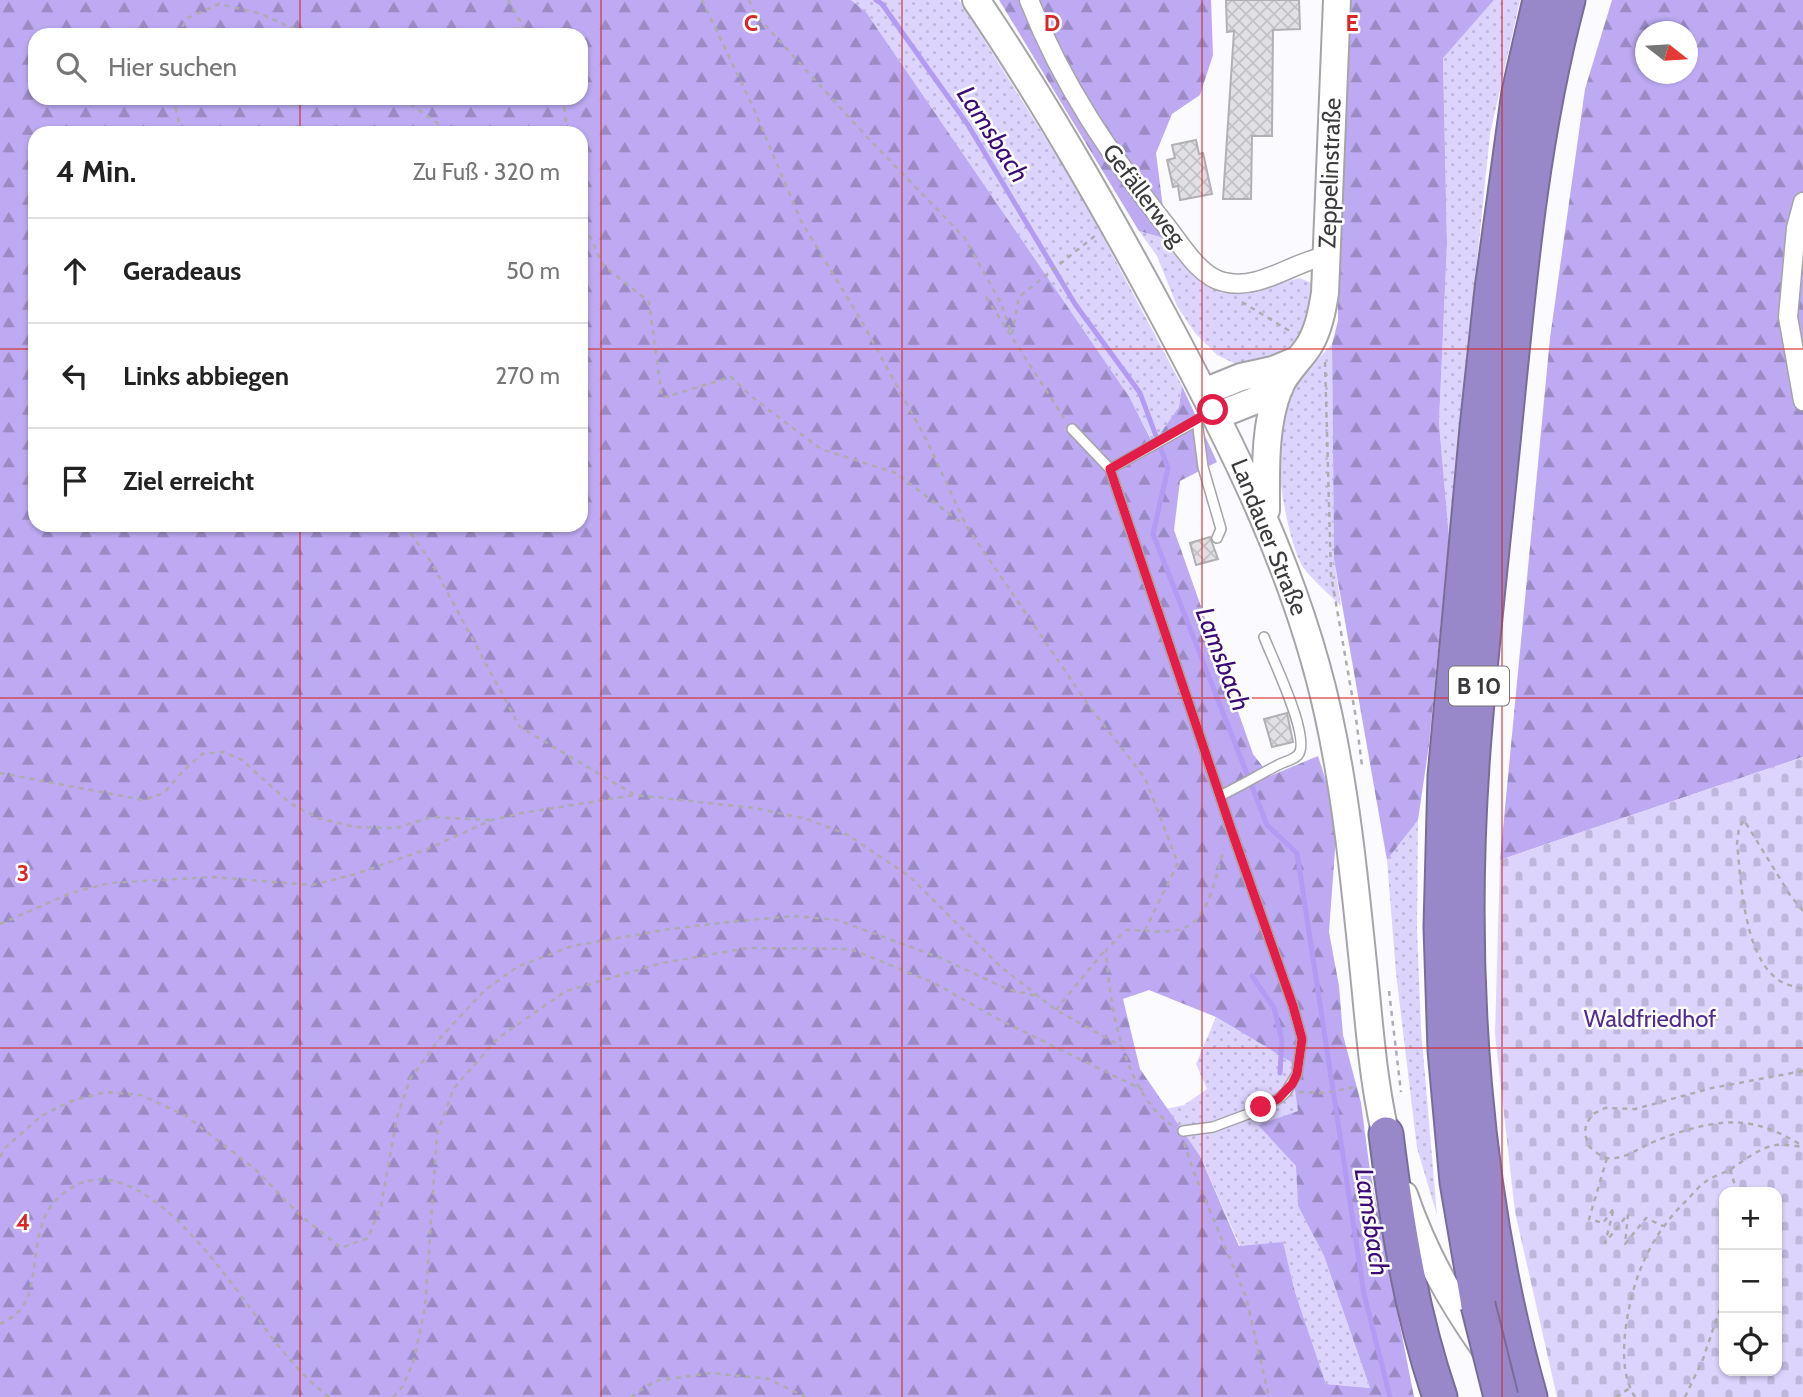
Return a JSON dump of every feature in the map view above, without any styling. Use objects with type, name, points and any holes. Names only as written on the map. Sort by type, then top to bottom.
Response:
[{"type":"highway","name":"B 10","points":[[1518,1391],[1478,1305],[1457,1182],[1445,1050],[1441,927],[1444,776],[1492,289],[1519,92],[1540,0]]},
{"type":"highway","name":"B 10","points":[[1518,1391],[1477,1120],[1468,923],[1472,767],[1528,214],[1547,91],[1568,0]]},
{"type":"highway","points":[[1386,1134],[1396,1222],[1407,1275],[1440,1397]]},
{"type":"main road","name":"Landauer Straße","points":[[976,0],[1112,222],[1266,522],[1284,563],[1303,619],[1328,714],[1352,862],[1375,1071],[1386,1134],[1399,1181],[1428,1257],[1444,1289],[1518,1391]]},
{"type":"main road","name":"Zeppelinstraße","points":[[1280,387],[1321,319],[1325,293],[1337,0]]},
{"type":"main road","points":[[1208,410],[1241,377],[1273,370],[1303,352]]},
{"type":"main road","points":[[1208,410],[1264,397],[1280,387]]},
{"type":"main road","points":[[1266,522],[1269,424],[1280,387]]},
{"type":"street","name":"Gefällerweg","points":[[1029,0],[1047,45],[1076,99],[1105,144],[1196,263],[1222,282]]},
{"type":"street","points":[[1803,202],[1796,228],[1788,317],[1803,401]]},
{"type":"street","points":[[1222,282],[1253,282],[1305,261],[1326,257]]},
{"type":"lane","points":[[1110,469],[1208,410]]},
{"type":"lane","points":[[1208,410],[1203,467],[1221,529],[1217,538]]},
{"type":"lane","points":[[1072,429],[1110,469],[1302,1039],[1297,1074],[1286,1092],[1278,1099],[1213,1127],[1183,1131]]},
{"type":"lane","points":[[1220,796],[1266,774],[1300,753],[1300,728],[1264,637]]},
{"type":"path","points":[[508,0],[524,28]]},
{"type":"path","points":[[702,0],[753,107],[802,221],[862,322],[920,429],[967,527],[1089,706],[1145,778],[1178,863],[1145,930]]},
{"type":"path","points":[[749,0],[755,14],[867,138],[964,237],[1001,303],[1012,335]]},
{"type":"path","points":[[182,28],[188,18],[219,4],[259,13],[292,28]]},
{"type":"path","points":[[175,105],[180,126]]},
{"type":"path","points":[[412,105],[440,126]]},
{"type":"path","points":[[564,105],[566,126]]},
{"type":"path","points":[[588,232],[603,265],[649,302],[662,398],[731,377],[752,397],[821,449],[896,473],[967,527]]},
{"type":"path","points":[[1012,335],[1019,297],[1087,244]]},
{"type":"path","points":[[1222,282],[1231,296],[1303,352],[1323,355],[1331,575],[1356,718],[1362,771]]},
{"type":"path","points":[[986,297],[1072,429]]},
{"type":"path","points":[[410,532],[431,562],[520,727],[635,795]]},
{"type":"path","points":[[0,773],[144,800],[164,793],[202,754],[224,752],[243,760],[256,775],[290,803],[318,818],[355,827],[396,828],[432,817],[492,820]]},
{"type":"path","points":[[0,924],[71,893],[110,883],[212,877],[312,885],[352,875],[425,850],[492,820],[635,795],[754,808],[807,819],[848,835],[909,876],[1000,966],[1056,1010],[1121,1046]]},
{"type":"path","points":[[1803,911],[1744,820],[1739,828],[1737,843],[1750,934],[1765,965],[1778,980],[1803,989]]},
{"type":"path","points":[[1056,1010],[1105,950],[1126,930],[1164,931],[1184,928],[1199,916],[1206,904],[1231,829]]},
{"type":"path","points":[[0,1157],[6,1147],[41,1116],[74,1100],[106,1093],[141,1095],[186,1116],[255,1169],[300,1215],[341,1248],[368,1238],[381,1206],[397,1117],[410,1079],[440,1038],[485,990],[517,967],[572,946],[738,920],[794,916],[837,920],[941,958],[1007,989],[1040,997]]},
{"type":"path","points":[[393,1397],[403,1385],[414,1359],[425,1308],[437,1135],[454,1088],[498,1038],[566,991],[662,963],[748,948],[851,949],[934,983],[998,1019],[1143,1090],[1131,1074],[1121,1046],[1105,950]]},
{"type":"path","points":[[1388,984],[1401,1092]]},
{"type":"path","points":[[1803,1071],[1712,1088],[1635,1109],[1605,1108],[1593,1114],[1586,1124],[1585,1133],[1589,1146],[1607,1158],[1619,1157],[1656,1140],[1687,1131],[1742,1122],[1779,1131],[1803,1147]]},
{"type":"path","points":[[1286,1092],[1324,1093],[1351,1087]]},
{"type":"path","points":[[1635,1397],[1625,1366],[1625,1335],[1630,1303],[1636,1276],[1648,1249],[1663,1226],[1704,1182],[1751,1155],[1776,1145],[1803,1147]]},
{"type":"path","points":[[1607,1158],[1589,1219],[1603,1223],[1614,1208],[1605,1243],[1628,1214],[1625,1244],[1646,1218],[1663,1226]]},
{"type":"path","points":[[1730,1169],[1735,1187]]},
{"type":"path","points":[[1193,1170],[1246,1297],[1269,1397]]},
{"type":"path","points":[[0,1325],[19,1311],[30,1287],[38,1235],[44,1217],[56,1200],[71,1188],[101,1179],[131,1187],[159,1202],[197,1240],[277,1345],[312,1384],[329,1397]]},
{"type":"path","points":[[1685,1397],[1703,1359],[1719,1312]]},
{"type":"path","points":[[631,1397],[655,1381],[711,1373],[769,1379],[805,1397]]},
{"type":"path","points":[[1616,1397],[1630,1388]]},
{"type":"green space","points":[[0,0],[851,0],[866,12],[1130,398],[1153,444],[1179,407],[1182,386],[1217,462],[1180,481],[1174,530],[1253,754],[1270,776],[1318,756],[1330,793],[1336,836],[1329,932],[1339,986],[1343,1035],[1361,1103],[1370,1171],[1414,1397],[0,1397]],"holes":[[[1149,990],[1216,1017],[1291,1062],[1298,1111],[1258,1125],[1296,1166],[1298,1206],[1324,1256],[1370,1388],[1326,1384],[1295,1292],[1283,1242],[1239,1246],[1200,1156],[1140,1069],[1123,999]]]},
{"type":"green space","points":[[851,0],[959,0],[1078,190],[1182,386],[1179,407],[1154,445],[1130,398],[866,12]]},
{"type":"green space","points":[[999,0],[1211,0],[1213,55],[1200,95],[1172,114],[1156,153],[1167,239],[1139,231]]},
{"type":"green space","points":[[1351,0],[1494,0],[1443,58],[1447,244],[1439,423],[1449,537],[1429,745],[1418,820],[1387,860],[1334,559],[1332,344],[1338,321],[1337,270]]},
{"type":"green space","points":[[1494,0],[1520,0],[1490,134],[1449,537],[1439,423],[1447,244],[1443,57]]},
{"type":"green space","points":[[1612,0],[1803,0],[1803,757],[1500,860],[1550,338],[1585,89]]},
{"type":"green space","points":[[1139,231],[1167,239],[1201,281],[1222,293],[1262,289],[1299,278],[1314,284],[1314,295],[1299,342],[1277,361],[1238,365],[1217,355],[1195,333],[1177,306],[1157,256]]},
{"type":"green space","points":[[1332,344],[1334,559],[1341,606],[1307,572],[1297,554],[1286,514],[1278,446],[1281,413],[1290,393]]},
{"type":"green space","name":"Waldfriedhof","points":[[1803,757],[1803,1397],[1557,1397],[1515,1212],[1495,1034],[1500,860]]},
{"type":"green space","points":[[1418,820],[1417,929],[1421,1029],[1437,1215],[1417,1148],[1396,973],[1387,860]]},
{"type":"green space","points":[[1216,1017],[1291,1062],[1299,1111],[1258,1125],[1297,1166],[1298,1206],[1324,1256],[1370,1388],[1326,1384],[1295,1292],[1283,1243],[1240,1246],[1200,1156],[1166,1109],[1184,1105],[1207,1089],[1196,1064]]},
{"type":"building","points":[[1226,0],[1299,0],[1300,29],[1273,30],[1272,136],[1252,136],[1251,199],[1223,199],[1234,31],[1227,32]]},
{"type":"building","points":[[1196,140],[1199,154],[1203,153],[1212,194],[1180,200],[1178,186],[1173,187],[1167,160],[1175,158],[1172,145]]},
{"type":"building","points":[[1210,537],[1218,559],[1196,565],[1190,543]]},
{"type":"building","points":[[1287,713],[1293,742],[1272,747],[1264,719]]},
{"type":"waterway","name":"Lamsbach","points":[[876,0],[882,4],[968,125],[1075,304],[1140,393],[1168,468],[1153,534],[1267,825],[1297,853],[1364,1294],[1390,1397]]},
{"type":"waterway","points":[[1252,976],[1274,1008],[1282,1040],[1280,1073]]},
{"type":"route","points":[[1213,410],[1110,469],[1302,1039],[1297,1074],[1292,1084],[1278,1099],[1261,1107]]}]
